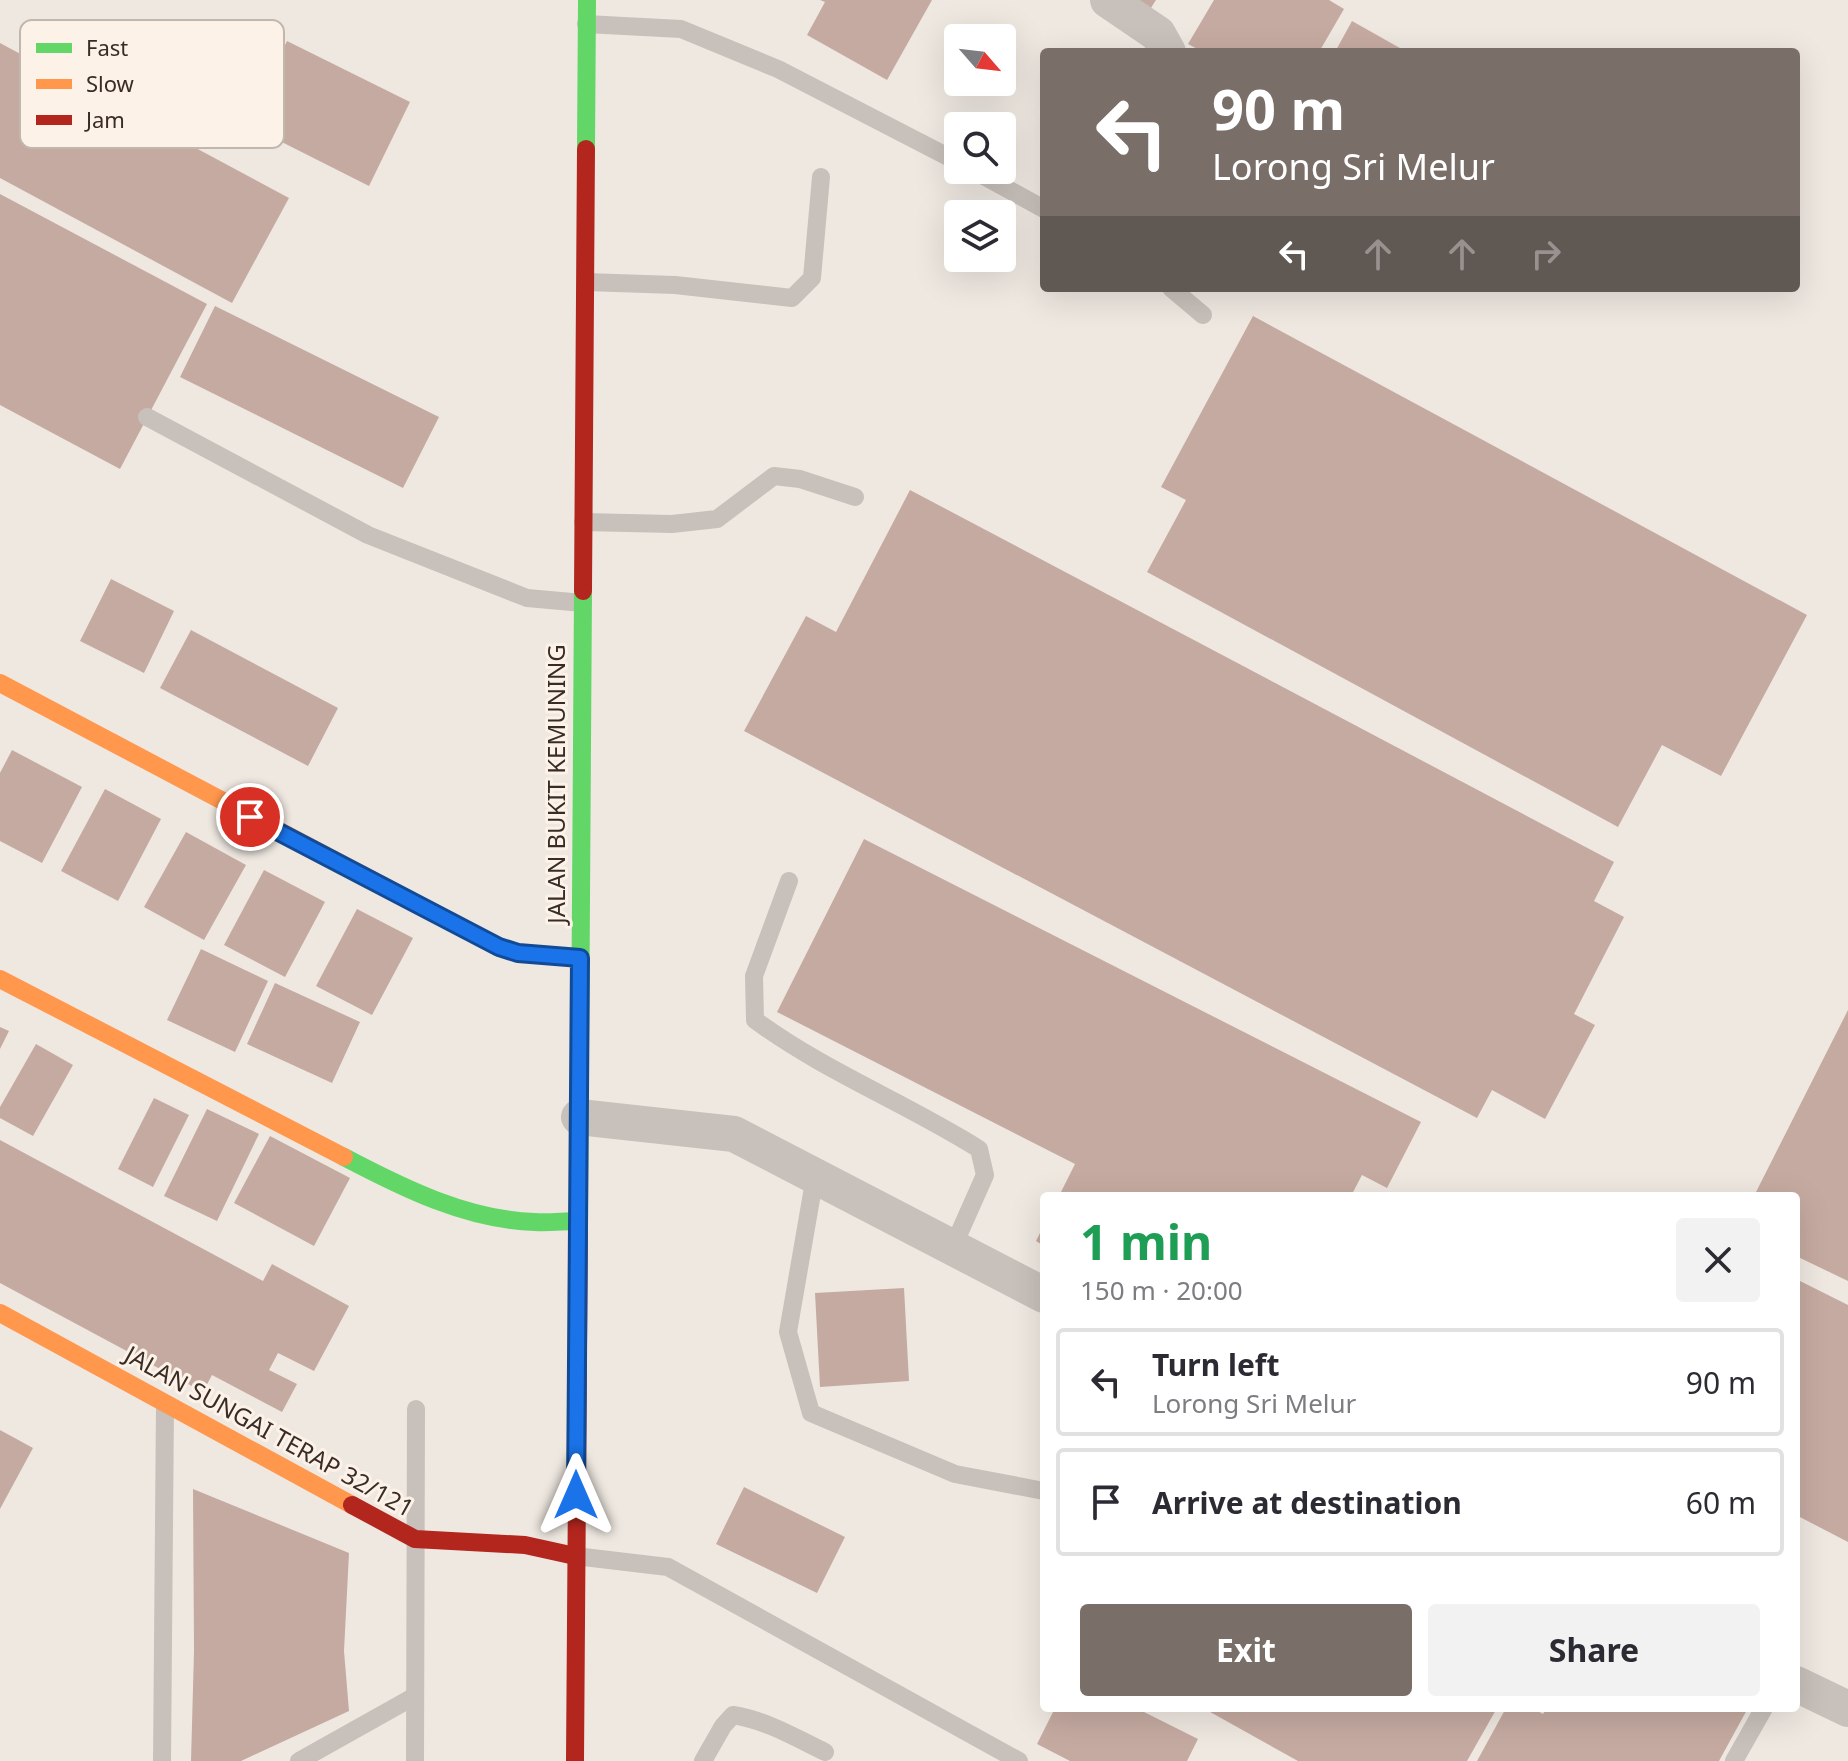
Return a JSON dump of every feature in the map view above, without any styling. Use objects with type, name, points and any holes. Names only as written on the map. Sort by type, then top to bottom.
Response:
[{"type":"street","name":"JALAN BUKIT KEMUNING","points":[[575,1761],[587,0]]},
{"type":"street","points":[[1108,0],[1158,34],[1166,48]]},
{"type":"street","points":[[0,683],[499,947],[518,953],[580,958]]},
{"type":"street","points":[[0,979],[413,1193],[482,1216],[547,1225],[578,1221]]},
{"type":"street","points":[[579,1117],[734,1134],[1040,1293]]},
{"type":"street","name":"JALAN SUNGAI TERAP 32/121","points":[[0,1313],[415,1539],[525,1545],[575,1556]]},
{"type":"street","points":[[1800,1686],[1848,1709]]},
{"type":"lane","points":[[586,24],[681,29],[778,69],[944,155]]},
{"type":"lane","points":[[585,282],[675,285],[792,298],[812,278],[821,177]]},
{"type":"lane","points":[[998,184],[1040,207]]},
{"type":"lane","points":[[1176,292],[1203,315]]},
{"type":"lane","points":[[147,417],[368,535],[527,598],[583,603]]},
{"type":"lane","points":[[583,522],[672,524],[717,519],[774,476],[800,479],[855,497]]},
{"type":"lane","points":[[789,881],[754,976],[755,1020],[782,1040],[979,1149],[985,1175],[953,1247]]},
{"type":"lane","points":[[815,1176],[788,1332],[811,1413],[955,1474],[1040,1490]]},
{"type":"lane","points":[[162,1761],[165,1402]]},
{"type":"lane","points":[[415,1761],[416,1409]]},
{"type":"lane","points":[[575,1556],[668,1567],[1019,1761]]},
{"type":"lane","points":[[299,1761],[415,1696]]},
{"type":"lane","points":[[1734,1761],[1762,1712]]},
{"type":"lane","points":[[703,1761],[733,1715],[748,1717],[825,1752]]},
{"type":"building","points":[[820,0],[932,0],[887,80],[807,35],[825,2]]},
{"type":"building","points":[[1130,0],[1156,0],[1149,11]]},
{"type":"building","points":[[1214,0],[1329,0],[1344,9],[1321,48],[1196,48],[1188,44]]},
{"type":"building","points":[[1352,21],[1400,48],[1337,48]]},
{"type":"building","points":[[287,41],[410,102],[369,186],[284,143],[284,47]]},
{"type":"building","points":[[0,43],[20,54],[20,148],[196,148],[289,198],[232,303],[0,178]]},
{"type":"building","points":[[0,194],[207,304],[120,469],[0,405]]},
{"type":"building","points":[[215,306],[439,417],[403,488],[180,377]]},
{"type":"building","points":[[1253,316],[1807,615],[1721,776],[1662,745],[1618,827],[1147,572],[1186,500],[1161,487]]},
{"type":"building","points":[[910,490],[1614,862],[1594,901],[1624,917],[1574,1014],[1595,1025],[1545,1119],[1492,1090],[1477,1118],[744,731],[806,616],[836,632]]},
{"type":"building","points":[[111,579],[174,611],[144,673],[80,641]]},
{"type":"building","points":[[191,630],[338,708],[308,766],[160,688]]},
{"type":"building","points":[[12,750],[82,787],[42,863],[0,841],[0,773]]},
{"type":"building","points":[[105,789],[161,819],[118,901],[61,871]]},
{"type":"building","points":[[186,832],[246,865],[204,940],[144,907]]},
{"type":"building","points":[[864,839],[1421,1122],[1387,1188],[1362,1175],[1353,1192],[1061,1192],[1075,1164],[777,1012]]},
{"type":"building","points":[[264,870],[325,902],[285,977],[224,945]]},
{"type":"building","points":[[357,909],[413,938],[372,1015],[316,986]]},
{"type":"building","points":[[201,949],[268,981],[235,1052],[167,1020]]},
{"type":"building","points":[[275,983],[360,1022],[332,1083],[247,1044]]},
{"type":"building","points":[[1848,1010],[1848,1281],[1800,1258],[1800,1192],[1756,1192]]},
{"type":"building","points":[[0,1027],[9,1031],[0,1049]]},
{"type":"building","points":[[36,1044],[73,1065],[33,1136],[0,1118],[0,1107]]},
{"type":"building","points":[[154,1098],[189,1115],[153,1187],[118,1169]]},
{"type":"building","points":[[207,1109],[259,1134],[217,1221],[164,1196]]},
{"type":"building","points":[[270,1136],[350,1178],[314,1246],[234,1203]]},
{"type":"building","points":[[0,1140],[263,1281],[272,1264],[349,1306],[314,1371],[278,1353],[269,1370],[297,1384],[282,1412],[212,1375],[203,1392],[0,1283]]},
{"type":"building","points":[[1800,1281],[1848,1305],[1848,1542],[1800,1517]]},
{"type":"building","points":[[904,1288],[909,1381],[820,1387],[815,1293]]},
{"type":"building","points":[[0,1430],[33,1448],[0,1509]]},
{"type":"building","points":[[744,1487],[845,1537],[817,1593],[716,1544]]},
{"type":"building","points":[[193,1489],[349,1553],[344,1651],[349,1711],[241,1761],[191,1761]]},
{"type":"building","points":[[1053,1712],[1144,1712],[1198,1739],[1187,1761],[1070,1761],[1037,1744]]},
{"type":"building","points":[[1210,1712],[1495,1712],[1467,1761],[1298,1761]]},
{"type":"building","points":[[1504,1712],[1746,1712],[1719,1761],[1477,1761]]},
{"type":"traffic: fast","points":[[586,149],[587,0]]},
{"type":"traffic: fast","points":[[579,1206],[583,591]]},
{"type":"traffic: fast","points":[[344,1157],[412,1191],[460,1209],[510,1220],[578,1221]]},
{"type":"traffic: slow","points":[[0,683],[425,908]]},
{"type":"traffic: slow","points":[[0,979],[344,1157]]},
{"type":"traffic: slow","points":[[0,1313],[352,1505]]},
{"type":"traffic: jam","points":[[583,591],[586,149]]},
{"type":"traffic: jam","points":[[425,908],[499,947],[518,953],[580,958]]},
{"type":"traffic: jam","points":[[575,1761],[579,1206]]},
{"type":"traffic: jam","points":[[352,1505],[415,1539],[525,1545],[575,1556]]},
{"type":"route","points":[[250,817],[499,947],[518,953],[580,958],[576,1495]]}]
